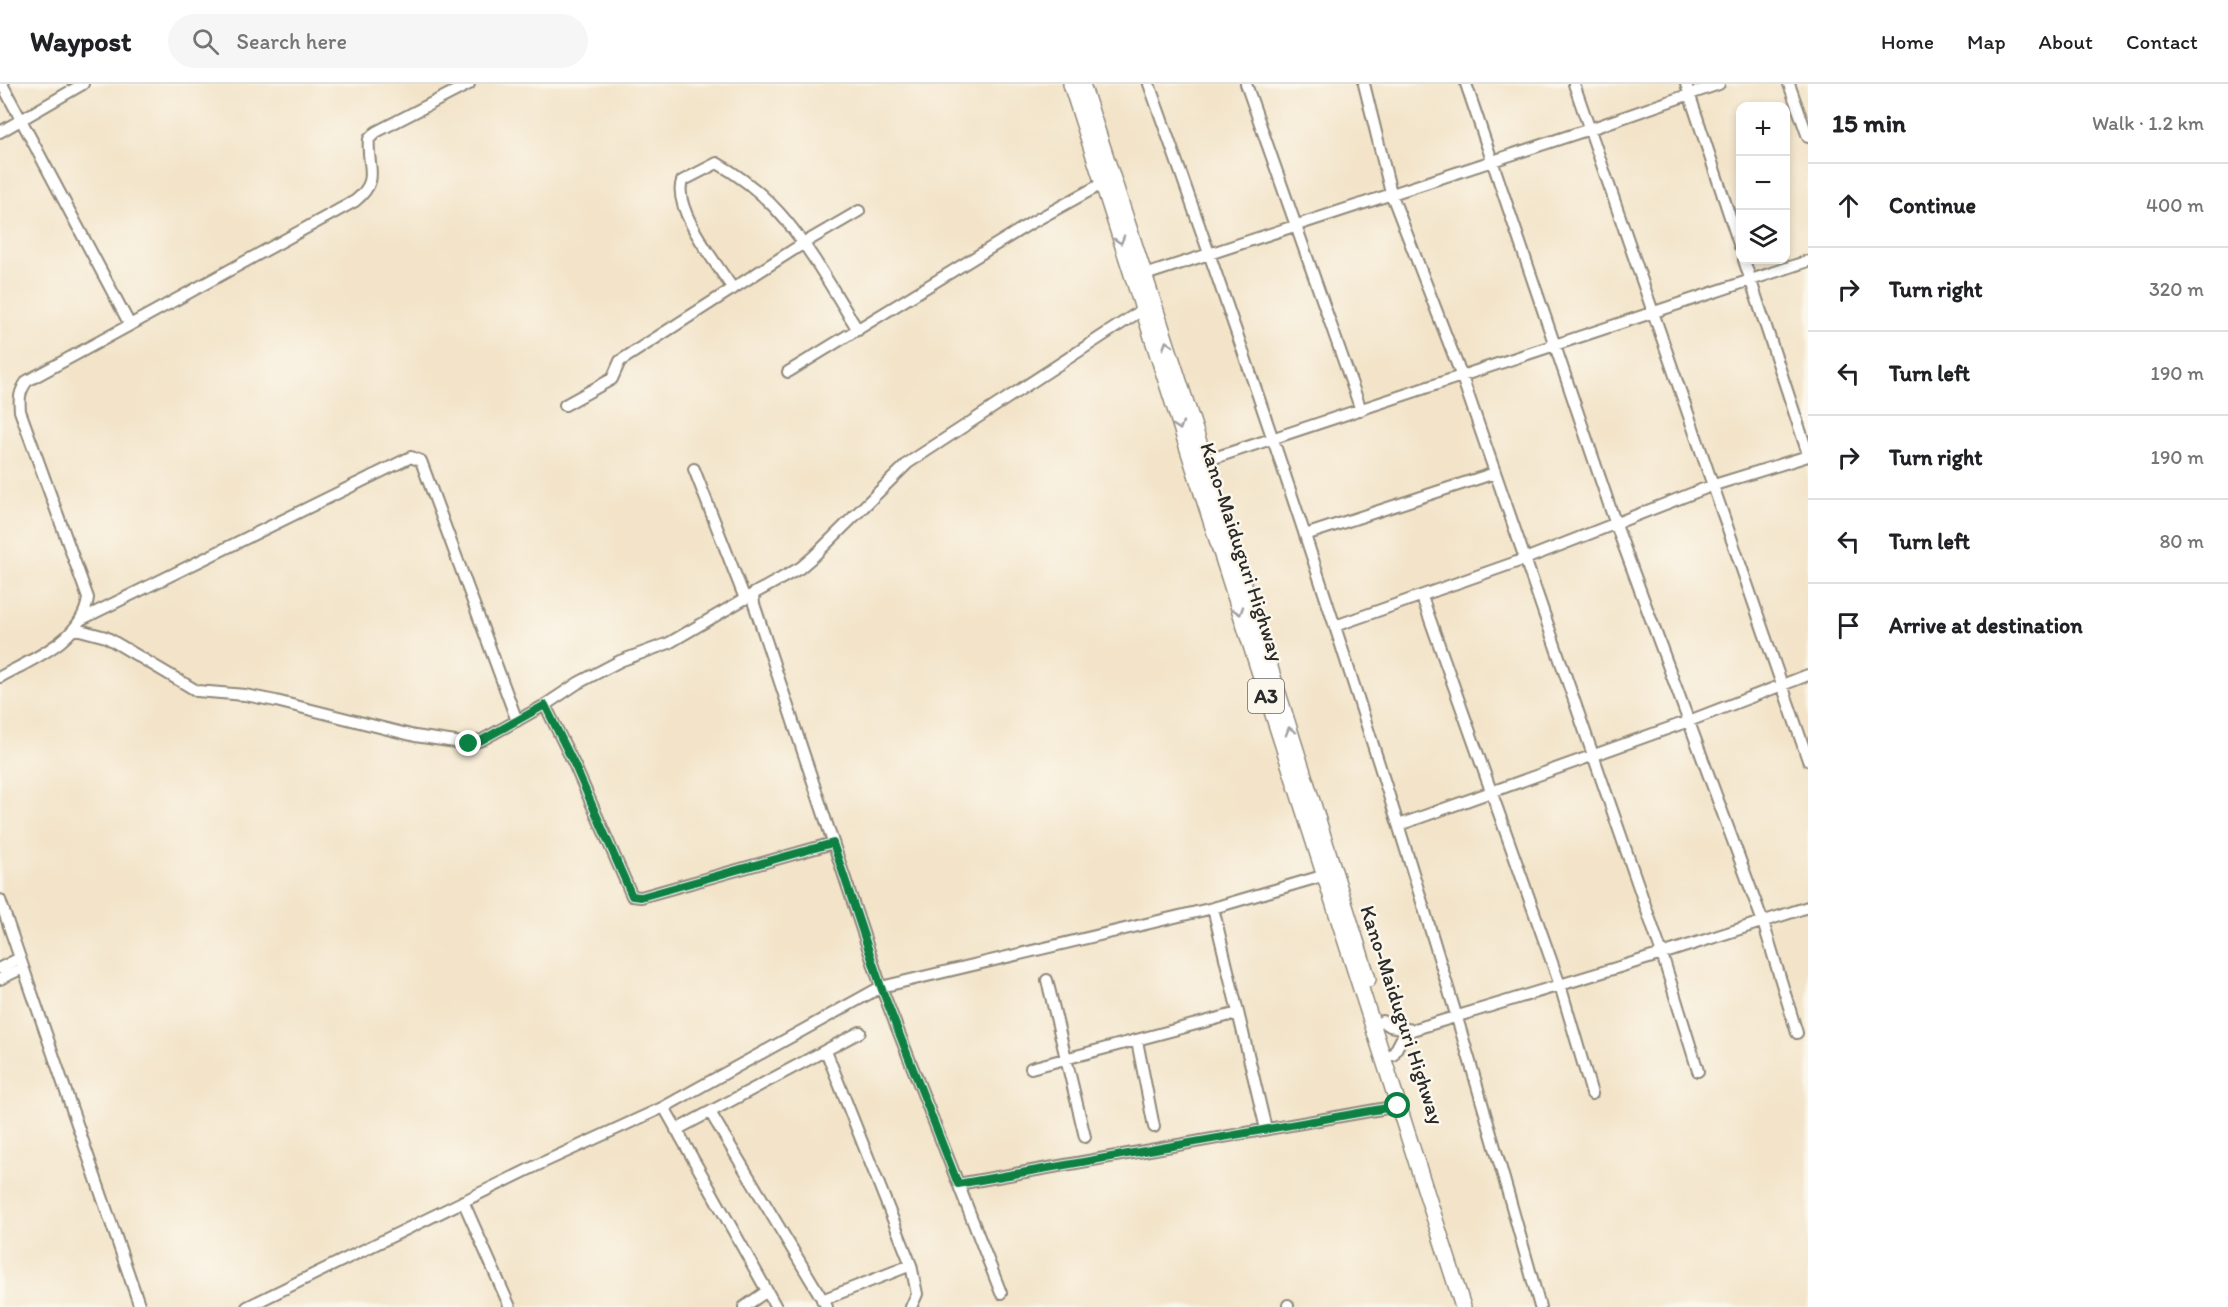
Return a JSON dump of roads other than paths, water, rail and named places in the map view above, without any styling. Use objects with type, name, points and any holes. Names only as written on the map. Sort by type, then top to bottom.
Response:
[{"type":"highway","name":"Kano-Maiduguri Highway","points":[[1071,84],[1145,275],[1198,463],[1329,874],[1398,1106],[1463,1307]]},
{"type":"highway","name":"Kano-Maiduguri Highway","points":[[1082,84],[1142,310],[1198,463]]},
{"type":"highway","name":"Kano-Maiduguri Highway","points":[[1329,874],[1382,1022],[1474,1307]]},
{"type":"street","points":[[2,84],[130,325]]},
{"type":"street","points":[[0,132],[83,84]]},
{"type":"street","points":[[0,677],[76,629],[82,619],[88,598],[20,411],[18,397],[27,381],[355,201],[367,192],[372,179],[369,139],[376,132],[469,84]]},
{"type":"street","points":[[1149,84],[1210,254],[1305,535],[1399,825],[1458,1016],[1540,1307]]},
{"type":"street","points":[[1246,84],[1361,410]]},
{"type":"street","points":[[1364,84],[1391,193],[1462,377],[1526,559],[1662,954],[1698,1071]]},
{"type":"street","points":[[1466,84],[1557,345],[1616,525],[1763,922],[1797,1033]]},
{"type":"street","points":[[1574,84],[1711,486],[1808,760]]},
{"type":"street","points":[[1145,275],[1590,129],[1688,89],[1719,84]]},
{"type":"street","points":[[1789,84],[1808,137]]},
{"type":"street","points":[[1688,89],[1736,236]]},
{"type":"street","points":[[733,289],[681,204],[679,191],[682,181],[717,163],[771,201],[804,243],[858,330]]},
{"type":"street","points":[[788,372],[1031,223],[1108,181]]},
{"type":"street","points":[[565,405],[612,379],[620,362],[804,243],[860,211]]},
{"type":"street","points":[[1198,463],[1808,261]]},
{"type":"street","points":[[1335,626],[1526,559],[1711,486],[1808,455],[1745,264]]},
{"type":"street","points":[[76,629],[106,637],[197,691],[245,695],[276,701],[414,736],[469,744],[482,740],[517,721],[578,683],[620,661],[669,643],[800,567],[908,463],[1142,310]]},
{"type":"street","points":[[82,619],[411,457],[421,461],[517,721]]},
{"type":"street","points":[[694,469],[754,604],[881,987],[1001,1293]]},
{"type":"street","points":[[1305,535],[1495,473]]},
{"type":"street","points":[[1422,597],[1560,985],[1592,1094]]},
{"type":"street","points":[[1399,825],[1782,687],[1808,675]]},
{"type":"street","points":[[545,705],[575,766],[632,896],[641,897],[833,843]]},
{"type":"street","points":[[247,1307],[463,1201],[664,1107],[881,987],[1213,908],[1329,874]]},
{"type":"street","points":[[0,900],[141,1307]]},
{"type":"street","points":[[1393,1055],[1402,1036],[1412,1030],[1808,907]]},
{"type":"street","points":[[1213,908],[1266,1129]]},
{"type":"street","points":[[0,968],[22,963]]},
{"type":"street","points":[[0,979],[22,963]]},
{"type":"street","points":[[1047,980],[1085,1137]]},
{"type":"street","points":[[1031,1068],[1238,1013]]},
{"type":"street","points":[[1382,1022],[1398,1029],[1412,1030]]},
{"type":"street","points":[[676,1130],[860,1032]]},
{"type":"street","points":[[1137,1041],[1154,1127]]},
{"type":"street","points":[[825,1050],[911,1265],[916,1294],[911,1307]]},
{"type":"street","points":[[958,1184],[1398,1106]]},
{"type":"street","points":[[664,1107],[776,1307]]},
{"type":"street","points":[[710,1112],[825,1303],[911,1265]]},
{"type":"street","points":[[463,1201],[510,1307]]},
{"type":"street","points":[[744,1307],[767,1291]]}]
